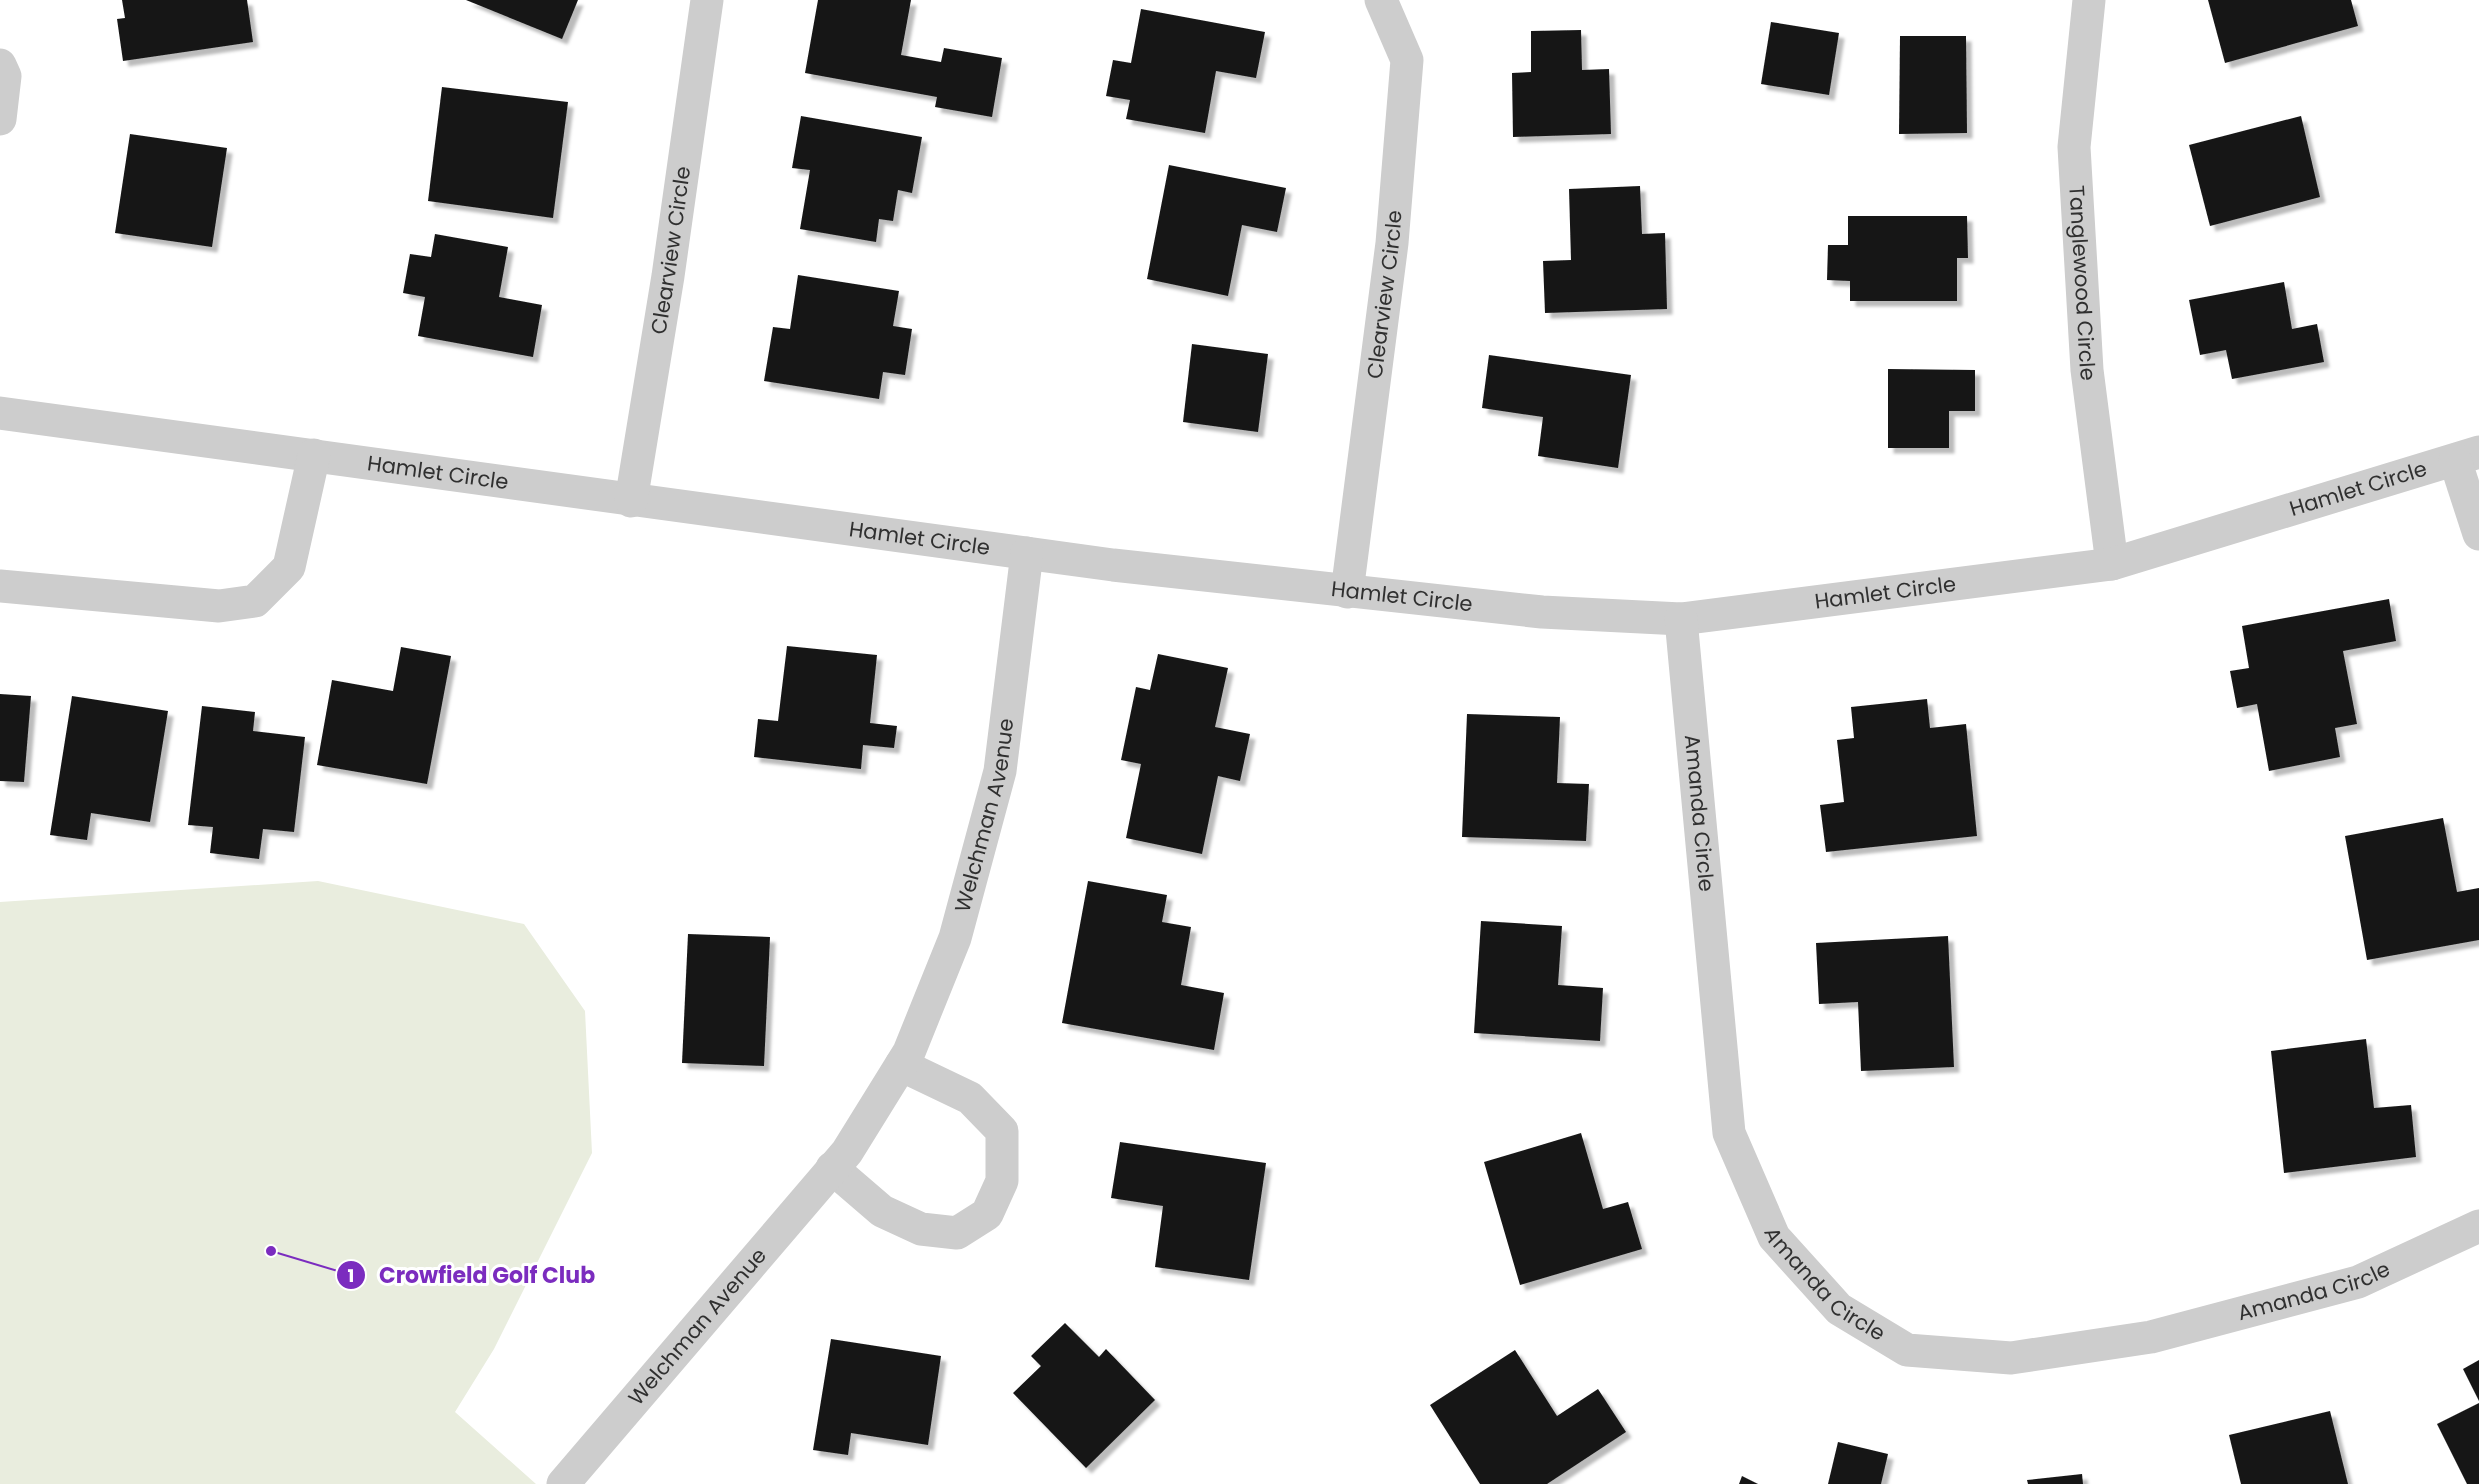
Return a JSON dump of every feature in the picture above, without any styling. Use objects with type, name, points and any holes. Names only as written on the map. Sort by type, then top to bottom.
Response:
[{"type":"street","name":"Clearview Circle","points":[[631,501],[668,276],[707,0]]},
{"type":"street","name":"Clearview Circle","points":[[1347,592],[1392,243],[1407,60],[1381,0]]},
{"type":"street","name":"Tanglewood Circle","points":[[2089,0],[2074,147],[2087,370],[2112,564]]},
{"type":"street","points":[[0,64],[5,76],[0,119]]},
{"type":"street","name":"Hamlet Circle","points":[[0,413],[314,454],[631,501],[816,523],[1027,553],[1347,592],[1542,612],[1681,619],[2112,564],[2467,456]]},
{"type":"street","points":[[0,586],[219,606],[255,601],[289,567],[314,454]]},
{"type":"street","points":[[2467,456],[2479,534]]},
{"type":"street","name":"Welchman Avenue","points":[[563,1484],[847,1152],[909,1052],[955,938],[1000,771],[1027,553]]},
{"type":"street","name":"Amanda Circle","points":[[1681,619],[1729,1133],[1774,1237],[1839,1309],[1907,1350],[2011,1358],[2151,1337],[2358,1282],[2479,1226]]},
{"type":"street","points":[[832,1168],[882,1212],[921,1229],[957,1233],[987,1214],[1002,1181],[1002,1131],[970,1098],[901,1065]]},
{"type":"shaded area","points":[[318,881],[524,924],[585,1011],[592,1153],[494,1349],[455,1412],[536,1484],[0,1484],[0,902]]},
{"type":"building","points":[[122,0],[247,0],[253,42],[123,61],[117,19],[125,18]]},
{"type":"building","points":[[466,0],[578,0],[562,39]]},
{"type":"building","points":[[818,0],[911,0],[901,55],[941,62],[944,48],[1002,58],[992,117],[935,107],[937,97],[805,73]]},
{"type":"building","points":[[2208,0],[2351,0],[2358,26],[2225,63]]},
{"type":"building","points":[[1141,9],[1265,32],[1256,78],[1216,71],[1205,133],[1126,119],[1130,100],[1106,96],[1113,60],[1131,63]]},
{"type":"building","points":[[1771,22],[1839,33],[1829,95],[1761,84]]},
{"type":"building","points":[[1581,30],[1582,70],[1609,69],[1611,134],[1513,137],[1512,73],[1531,72],[1531,31]]},
{"type":"building","points":[[1900,36],[1966,36],[1967,133],[1899,134]]},
{"type":"building","points":[[442,87],[568,102],[553,218],[428,201]]},
{"type":"building","points":[[801,116],[922,137],[912,193],[898,190],[893,221],[879,219],[876,242],[800,229],[810,170],[792,168]]},
{"type":"building","points":[[2301,116],[2320,197],[2210,226],[2189,145]]},
{"type":"building","points":[[130,134],[227,148],[212,247],[115,233]]},
{"type":"building","points":[[1169,165],[1286,188],[1277,232],[1242,225],[1228,296],[1147,279]]},
{"type":"building","points":[[1640,186],[1642,234],[1665,233],[1667,309],[1545,313],[1543,261],[1571,260],[1569,189]]},
{"type":"building","points":[[1848,216],[1967,216],[1968,258],[1957,258],[1957,301],[1850,301],[1850,281],[1827,280],[1828,245],[1848,245]]},
{"type":"building","points":[[435,234],[508,247],[499,297],[542,305],[533,357],[418,336],[425,297],[403,293],[410,254],[431,257]]},
{"type":"building","points":[[798,275],[899,291],[893,326],[912,329],[905,375],[883,372],[879,399],[764,381],[773,327],[790,329]]},
{"type":"building","points":[[2284,282],[2292,329],[2317,324],[2324,362],[2232,379],[2226,350],[2200,355],[2189,300]]},
{"type":"building","points":[[1192,344],[1268,354],[1258,432],[1183,422]]},
{"type":"building","points":[[1489,355],[1631,375],[1618,468],[1538,456],[1543,417],[1482,408]]},
{"type":"building","points":[[1888,369],[1975,370],[1975,411],[1949,411],[1949,448],[1888,448]]},
{"type":"building","points":[[2389,599],[2396,641],[2343,651],[2357,724],[2335,728],[2340,757],[2269,771],[2257,704],[2237,708],[2230,671],[2249,668],[2242,626]]},
{"type":"building","points":[[787,646],[877,655],[870,723],[897,726],[894,748],[863,745],[861,769],[754,757],[758,719],[778,721]]},
{"type":"building","points":[[401,647],[451,656],[427,784],[317,765],[332,680],[393,691]]},
{"type":"building","points":[[1158,654],[1228,668],[1215,727],[1250,734],[1240,781],[1218,776],[1202,854],[1126,838],[1141,764],[1121,760],[1136,687],[1150,690]]},
{"type":"building","points":[[0,694],[31,696],[24,782],[0,781]]},
{"type":"building","points":[[72,696],[168,711],[150,822],[91,813],[87,840],[50,835]]},
{"type":"building","points":[[1927,699],[1930,728],[1966,724],[1977,836],[1826,852],[1820,805],[1844,802],[1837,740],[1854,738],[1851,707]]},
{"type":"building","points":[[202,706],[255,712],[253,731],[305,737],[294,832],[263,829],[259,859],[210,853],[213,827],[188,825]]},
{"type":"building","points":[[1467,714],[1560,717],[1557,783],[1589,784],[1586,841],[1462,837]]},
{"type":"building","points":[[2443,818],[2457,892],[2479,888],[2479,940],[2367,960],[2345,836]]},
{"type":"building","points":[[1088,881],[1167,895],[1162,922],[1191,927],[1181,985],[1224,993],[1214,1050],[1062,1023]]},
{"type":"building","points":[[1481,921],[1562,926],[1558,985],[1603,988],[1600,1041],[1474,1033]]},
{"type":"building","points":[[688,934],[770,937],[764,1066],[682,1063]]},
{"type":"building","points":[[1948,936],[1954,1067],[1861,1071],[1858,1002],[1819,1004],[1816,943]]},
{"type":"building","points":[[2366,1039],[2374,1108],[2411,1105],[2416,1157],[2284,1173],[2271,1051]]},
{"type":"building","points":[[1581,1133],[1603,1209],[1628,1202],[1642,1249],[1520,1285],[1484,1162]]},
{"type":"building","points":[[1120,1142],[1266,1163],[1249,1280],[1155,1267],[1163,1206],[1111,1198]]},
{"type":"building","points":[[1065,1323],[1099,1357],[1106,1349],[1155,1400],[1086,1468],[1013,1393],[1041,1366],[1031,1356]]},
{"type":"building","points":[[831,1339],[941,1356],[928,1445],[851,1433],[848,1455],[813,1450]]},
{"type":"building","points":[[1515,1350],[1557,1416],[1598,1389],[1626,1432],[1547,1484],[1480,1484],[1430,1405]]},
{"type":"building","points":[[2479,1360],[2479,1401],[2463,1369]]},
{"type":"building","points":[[2479,1403],[2479,1484],[2467,1484],[2437,1424]]},
{"type":"building","points":[[2330,1411],[2348,1484],[2241,1484],[2229,1435]]},
{"type":"building","points":[[1838,1442],[1888,1454],[1881,1484],[1828,1484]]},
{"type":"building","points":[[2082,1474],[2083,1484],[2028,1484],[2027,1480]]},
{"type":"building","points":[[1742,1476],[1758,1484],[1739,1484]]},
{"type":"place","name":"Crowfield Golf Club","points":[[271,1251]]}]
